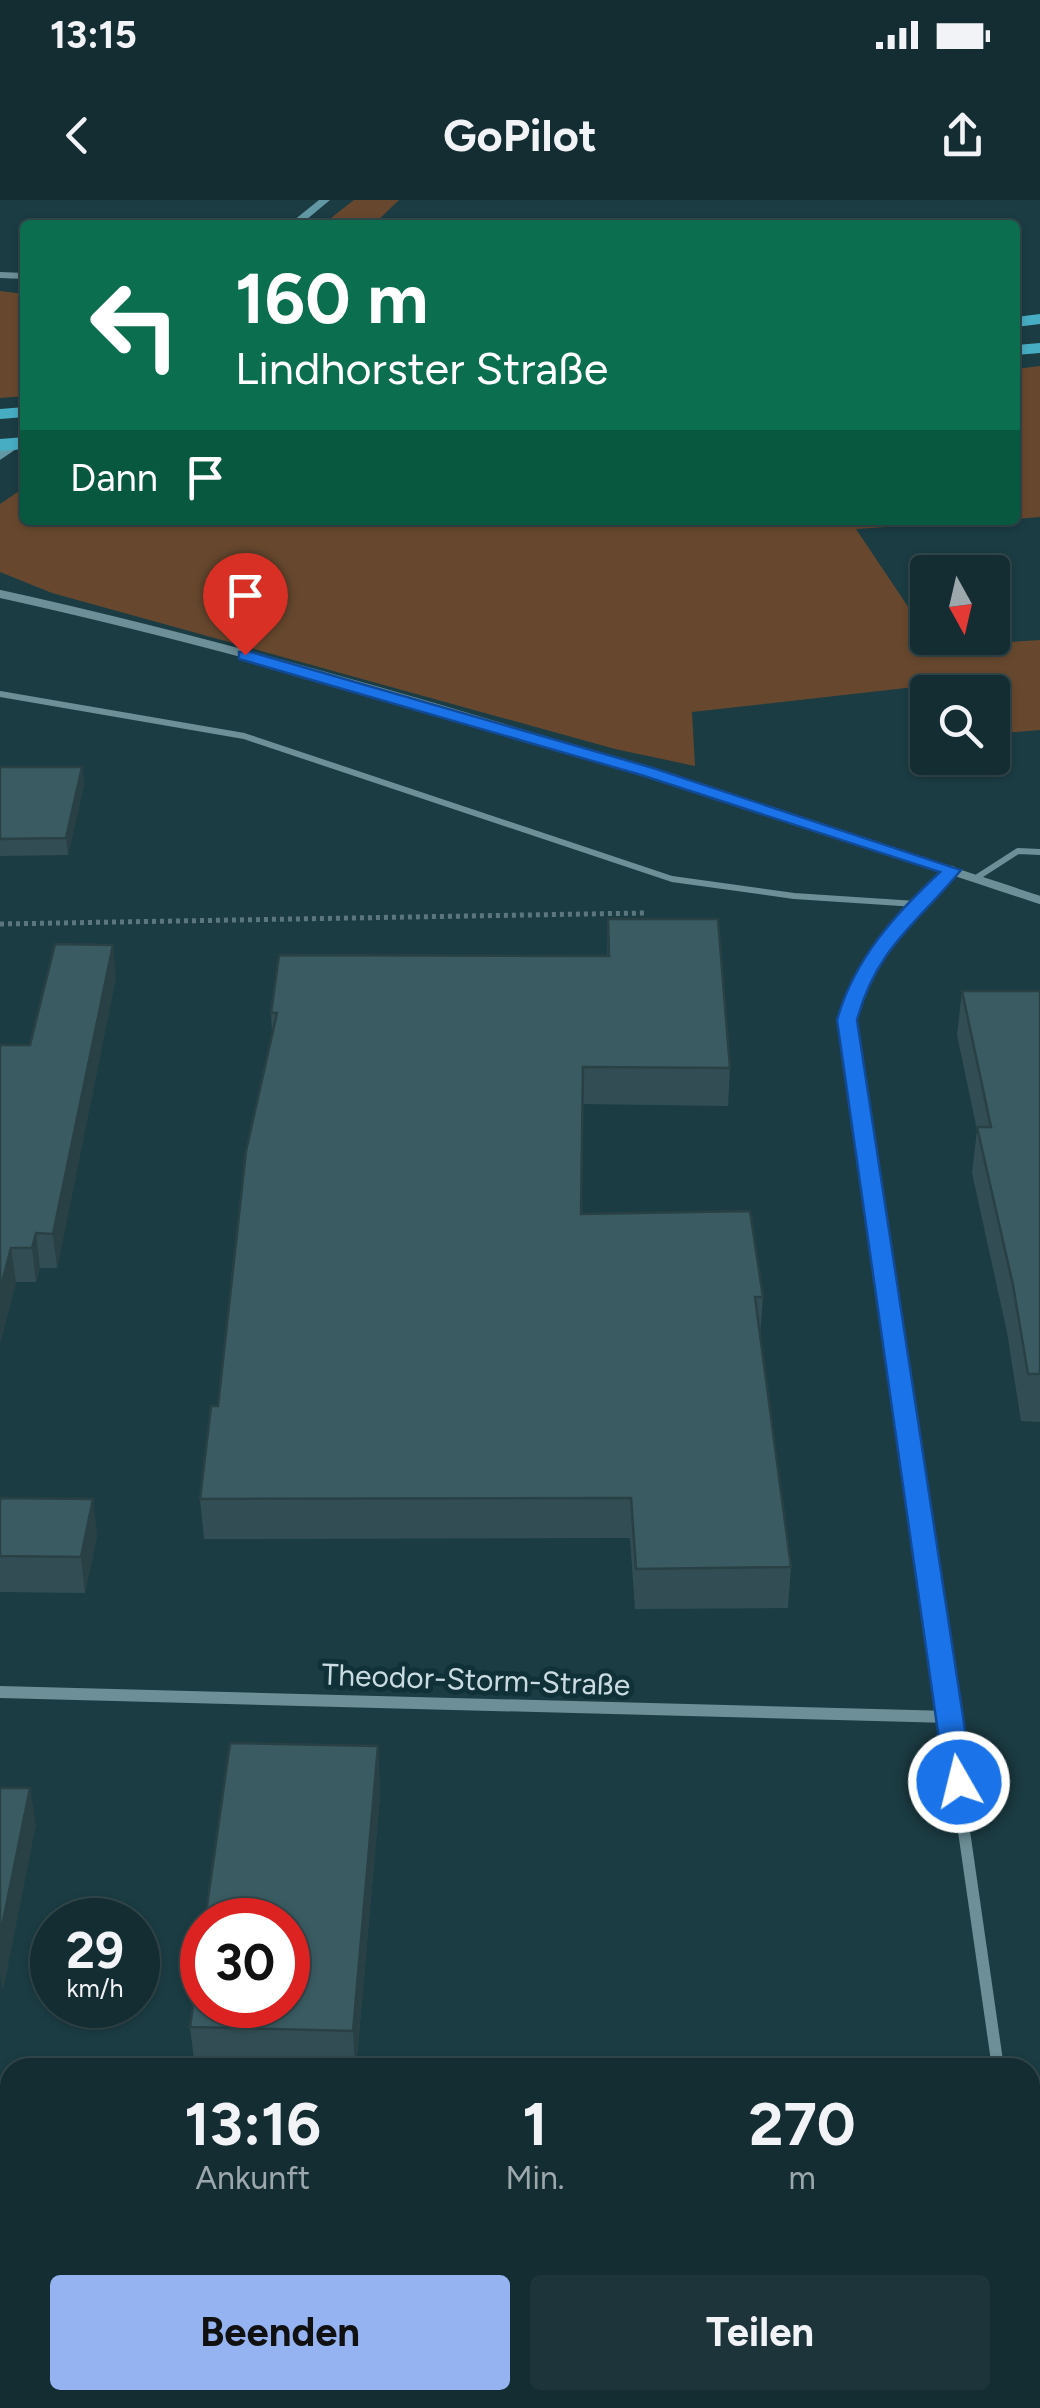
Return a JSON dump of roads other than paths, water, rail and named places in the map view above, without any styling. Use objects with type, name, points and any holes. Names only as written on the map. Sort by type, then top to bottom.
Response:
[{"type":"main road","points":[[299,220],[325,200]]},
{"type":"street","points":[[0,594],[136,624],[552,744],[1040,900]]},
{"type":"street","points":[[952,870],[916,904],[857,984],[847,1020],[997,2058]]},
{"type":"street","name":"Theodor-Storm-Straße","points":[[0,1692],[950,1717]]},
{"type":"lane","points":[[0,694],[244,736],[672,879],[794,896],[916,904]]},
{"type":"lane","points":[[976,878],[1018,851],[1040,852]]}]
